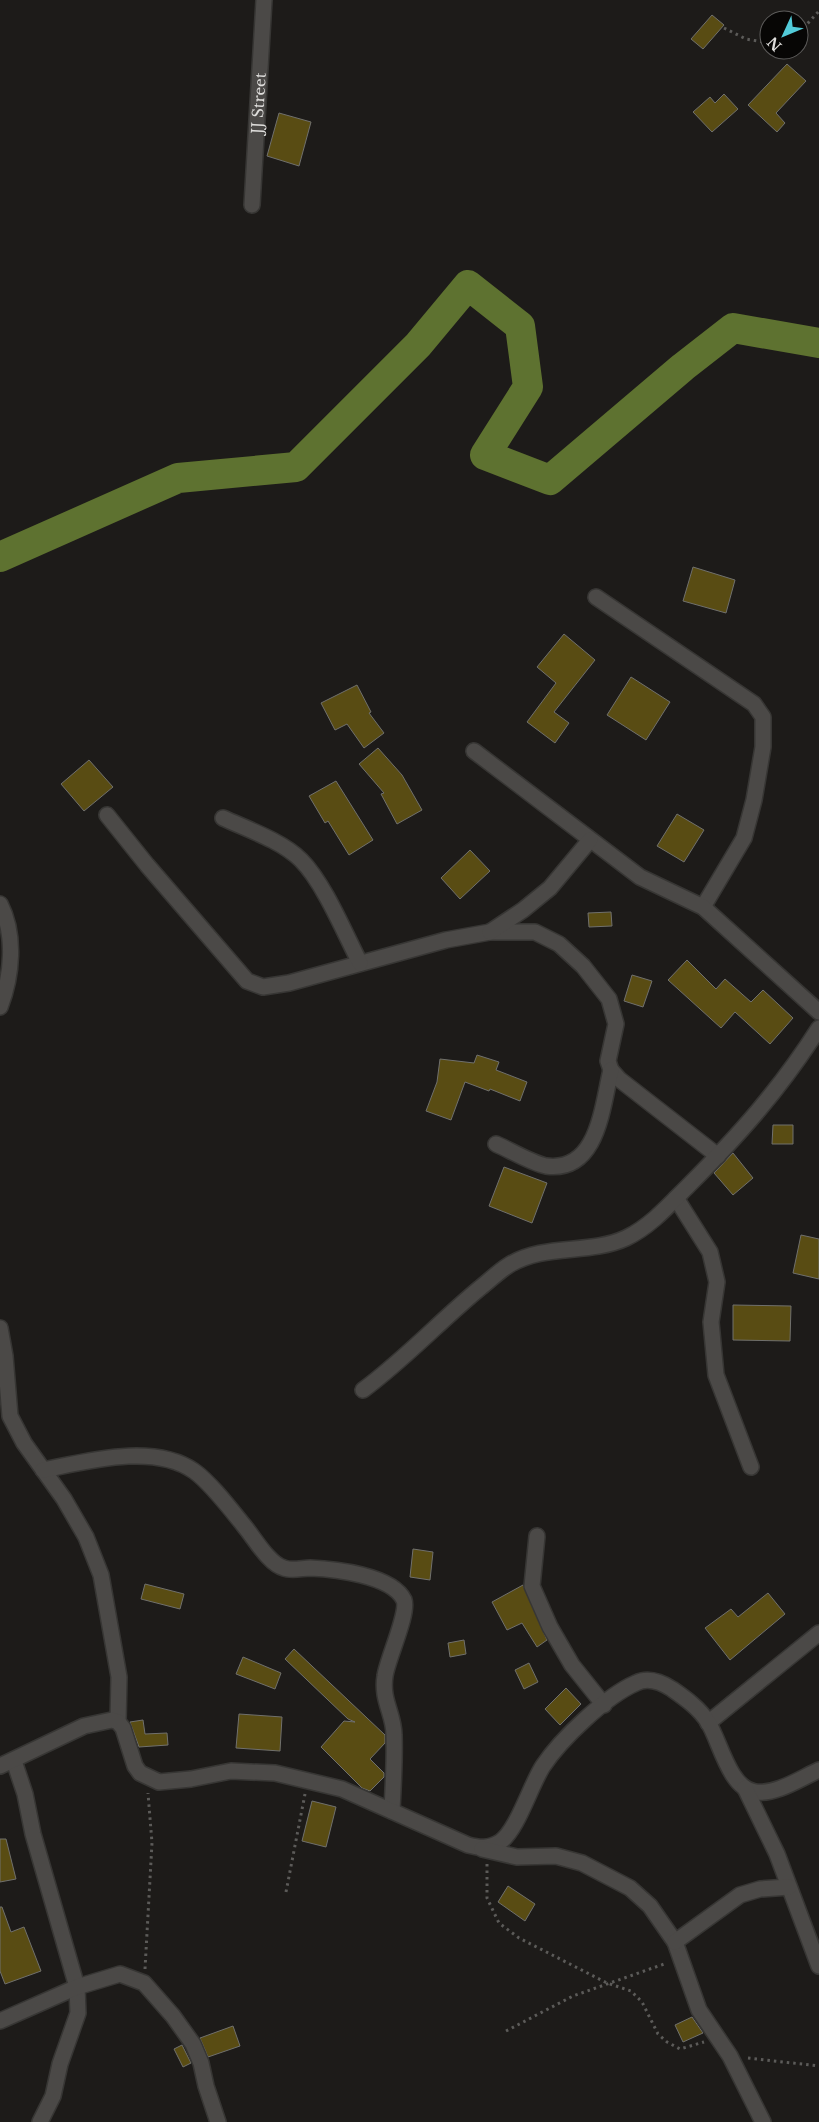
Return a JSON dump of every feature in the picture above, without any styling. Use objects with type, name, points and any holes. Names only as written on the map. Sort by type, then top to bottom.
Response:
[{"type":"street","name":"JJ Street","points":[[252,205],[264,0]]},
{"type":"street","points":[[596,597],[754,704],[763,717],[763,747],[754,800],[744,838],[703,907]]},
{"type":"street","points":[[474,751],[518,782],[590,840],[640,877],[703,907],[819,1012]]},
{"type":"street","points":[[107,815],[147,865],[247,980],[264,987],[290,983],[446,940],[490,932],[536,932],[559,944],[583,966],[609,999],[616,1024],[608,1061],[611,1070],[619,1079],[718,1156]]},
{"type":"street","points":[[223,818],[275,842],[301,860],[323,891],[360,964]]},
{"type":"street","points":[[490,932],[523,910],[550,888],[590,840]]},
{"type":"street","points":[[0,904],[4,911],[9,940],[10,970],[0,1007]]},
{"type":"street","points":[[363,1390],[394,1367],[468,1298],[509,1264],[538,1253],[602,1247],[626,1238],[649,1224],[718,1156],[758,1113],[781,1084],[819,1028]]},
{"type":"street","points":[[496,1144],[544,1166],[563,1166],[580,1158],[590,1145],[611,1070]]},
{"type":"street","points":[[676,1198],[710,1252],[717,1282],[711,1322],[716,1375],[751,1467]]},
{"type":"street","points":[[0,1328],[5,1356],[5,1416],[64,1499],[86,1537],[101,1575],[119,1677],[118,1722],[123,1728],[135,1766],[147,1777],[159,1782],[231,1772],[275,1773],[342,1789],[468,1845],[517,1858],[556,1856],[582,1863],[630,1888],[650,1906],[675,1942],[699,2010],[730,2056],[762,2122]]},
{"type":"street","points":[[44,1470],[132,1456],[173,1460],[195,1472],[220,1498],[268,1557],[284,1568],[337,1569],[372,1578],[392,1588],[401,1596],[405,1602],[403,1615],[385,1674],[383,1692],[394,1733],[392,1811]]},
{"type":"street","points":[[537,1536],[532,1586],[550,1627],[572,1665],[604,1705]]},
{"type":"street","points":[[708,1723],[819,1633]]},
{"type":"street","points":[[485,1850],[501,1841],[511,1829],[543,1767],[558,1747],[585,1720],[636,1682],[647,1680],[660,1682],[698,1709],[708,1723],[727,1764],[745,1788],[777,1854],[804,1921],[819,1966]]},
{"type":"street","points":[[40,2122],[53,2096],[60,2064],[78,2013],[77,1987],[33,1834],[25,1794],[7,1764],[84,1726],[102,1721],[118,1722]]},
{"type":"street","points":[[745,1788],[756,1792],[771,1790],[819,1770]]},
{"type":"street","points":[[675,1942],[740,1895],[760,1889],[789,1887]]},
{"type":"street","points":[[0,2021],[77,1987],[120,1974],[144,1983],[173,2016],[193,2044],[201,2063],[206,2086],[218,2122]]},
{"type":"path","points":[[809,22],[819,11]]},
{"type":"path","points":[[724,28],[746,39],[759,41]]},
{"type":"path","points":[[144,1983],[152,1843],[147,1777]]},
{"type":"path","points":[[286,1892],[307,1781]]},
{"type":"path","points":[[485,1850],[487,1898],[499,1923],[518,1938],[608,1983],[631,1991],[642,2002],[658,2034],[666,2042],[680,2049],[717,2038]]},
{"type":"path","points":[[506,2031],[573,1996],[681,1958]]},
{"type":"path","points":[[730,2056],[819,2066]]},
{"type":"building","points":[[712,15],[724,25],[703,49],[691,39]]},
{"type":"building","points":[[787,64],[806,81],[776,113],[785,123],[777,132],[748,105]]},
{"type":"building","points":[[724,94],[738,109],[712,132],[693,112],[710,97],[715,103]]},
{"type":"building","points":[[279,113],[311,122],[299,166],[267,156]]},
{"type":"building","points":[[693,567],[735,580],[726,613],[683,601]]},
{"type":"building","points":[[564,634],[595,660],[554,712],[569,723],[555,743],[527,722],[556,683],[537,667]]},
{"type":"building","points":[[631,677],[670,702],[646,740],[607,715]]},
{"type":"building","points":[[357,685],[371,712],[369,713],[384,733],[364,748],[347,724],[335,730],[321,703]]},
{"type":"building","points":[[378,748],[402,775],[422,810],[397,824],[381,794],[384,793],[359,764]]},
{"type":"building","points":[[89,760],[113,787],[84,811],[61,784]]},
{"type":"building","points":[[336,781],[373,840],[349,855],[328,821],[325,823],[309,796]]},
{"type":"building","points":[[677,814],[704,830],[684,862],[657,846]]},
{"type":"building","points":[[470,850],[490,871],[460,899],[441,878]]},
{"type":"building","points":[[611,912],[612,926],[589,927],[588,913]]},
{"type":"building","points":[[687,960],[716,989],[725,979],[751,1002],[763,990],[793,1018],[770,1044],[735,1012],[721,1028],[668,980]]},
{"type":"building","points":[[632,975],[652,981],[643,1007],[624,1001]]},
{"type":"building","points":[[477,1055],[499,1062],[496,1070],[527,1082],[520,1101],[490,1089],[489,1091],[465,1082],[451,1120],[426,1111],[437,1082],[440,1059],[474,1063]]},
{"type":"building","points":[[773,1125],[793,1125],[793,1144],[772,1144]]},
{"type":"building","points":[[733,1153],[753,1178],[733,1195],[714,1173]]},
{"type":"building","points":[[504,1167],[547,1183],[532,1223],[489,1206]]},
{"type":"building","points":[[801,1235],[819,1239],[819,1279],[793,1273]]},
{"type":"building","points":[[733,1305],[791,1306],[790,1341],[733,1340]]},
{"type":"building","points":[[413,1549],[433,1552],[430,1580],[410,1577]]},
{"type":"building","points":[[145,1584],[184,1594],[180,1609],[141,1599]]},
{"type":"building","points":[[523,1585],[547,1640],[537,1647],[522,1623],[507,1630],[492,1602]]},
{"type":"building","points":[[768,1593],[785,1614],[730,1660],[705,1628],[731,1609],[738,1617]]},
{"type":"building","points":[[464,1640],[466,1654],[450,1657],[448,1643]]},
{"type":"building","points":[[294,1649],[385,1735],[385,1743],[370,1759],[384,1773],[384,1777],[370,1791],[362,1788],[321,1747],[344,1721],[355,1722],[348,1719],[285,1659]]},
{"type":"building","points":[[243,1657],[281,1673],[275,1689],[236,1674]]},
{"type":"building","points":[[529,1663],[538,1682],[524,1689],[515,1670]]},
{"type":"building","points":[[566,1688],[581,1704],[560,1725],[545,1709]]},
{"type":"building","points":[[239,1714],[282,1717],[280,1751],[236,1748]]},
{"type":"building","points":[[143,1720],[145,1734],[167,1733],[168,1745],[139,1747],[130,1722]]},
{"type":"building","points":[[312,1801],[336,1807],[326,1847],[302,1841]]},
{"type":"building","points":[[0,1839],[6,1839],[16,1879],[0,1882]]},
{"type":"building","points":[[508,1886],[535,1904],[525,1921],[498,1902]]},
{"type":"building","points":[[0,1907],[2,1907],[11,1932],[24,1927],[41,1971],[5,1984],[0,1971]]},
{"type":"building","points":[[692,2017],[703,2033],[683,2042],[675,2025]]},
{"type":"building","points":[[233,2026],[240,2046],[208,2057],[200,2038]]},
{"type":"building","points":[[182,2045],[191,2063],[183,2067],[174,2049]]},
{"type":"waterway","points":[[0,557],[178,478],[296,467],[418,345],[468,285],[520,326],[528,387],[485,455],[550,480],[683,367],[733,328],[819,343]]}]
